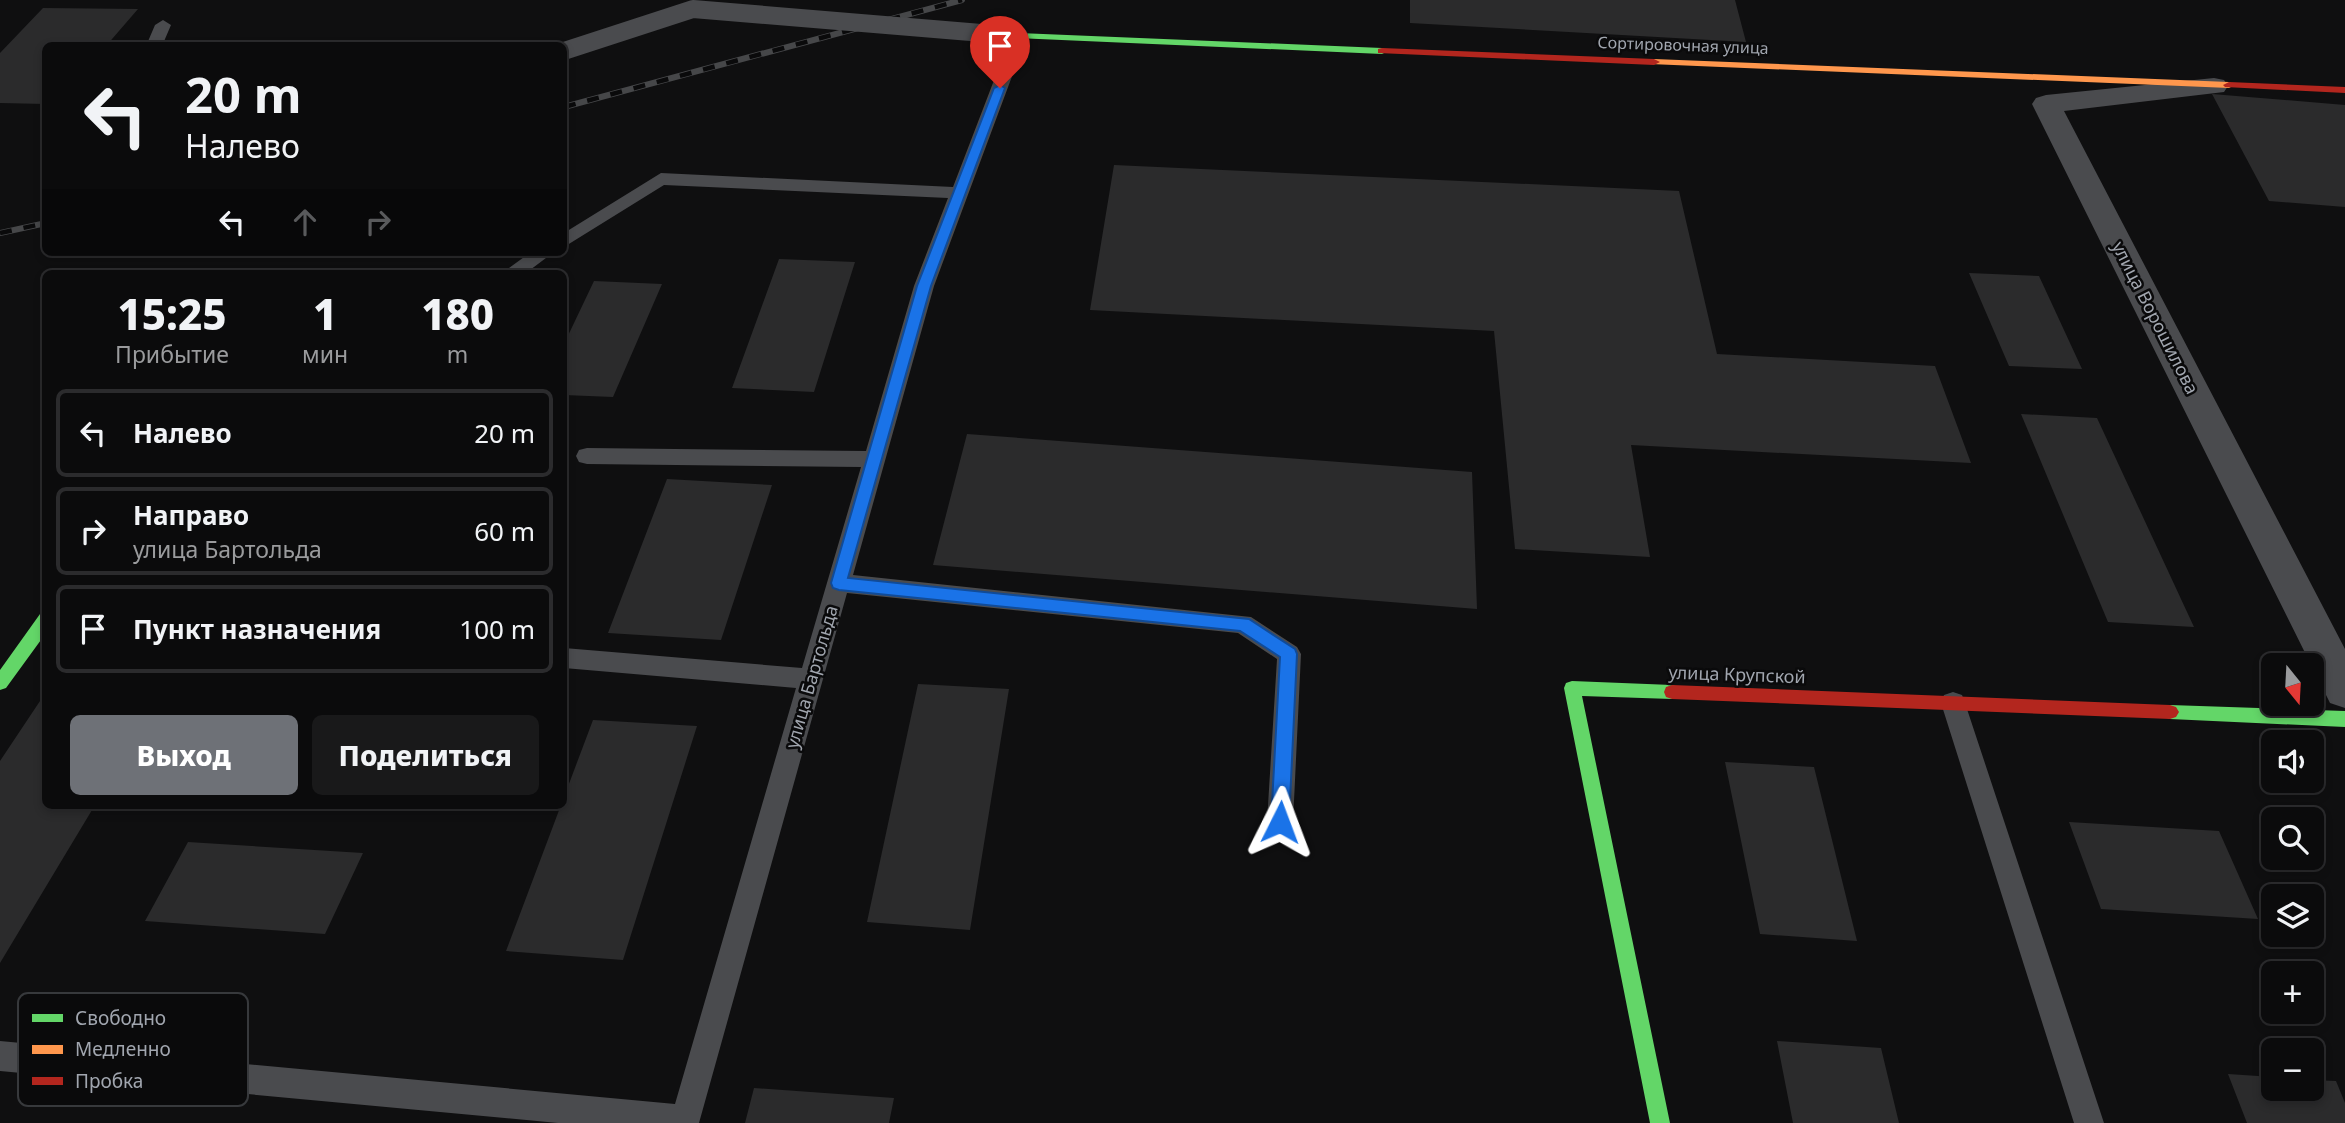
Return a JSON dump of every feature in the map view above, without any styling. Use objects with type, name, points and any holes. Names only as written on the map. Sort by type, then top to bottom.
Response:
[{"type":"street","name":"Сортировочная улица","points":[[1019,36],[2345,90]]},
{"type":"street","name":"улица Ворошилова","points":[[2222,85],[2046,104],[2345,690]]},
{"type":"street","points":[[0,682],[42,624]]},
{"type":"street","name":"улица Крупской","points":[[1660,1123],[1572,688],[2345,719]]},
{"type":"lane","points":[[567,50],[693,9],[1019,36]]},
{"type":"lane","points":[[156,42],[163,25]]},
{"type":"lane","name":"улица Бартольда","points":[[685,1121],[924,286],[1019,36]]},
{"type":"lane","points":[[567,239],[661,179],[960,192]]},
{"type":"lane","points":[[517,270],[539,256]]},
{"type":"lane","points":[[587,456],[874,460]]},
{"type":"lane","points":[[839,583],[1243,624],[1289,654],[1280,822]]},
{"type":"lane","points":[[567,658],[811,679]]},
{"type":"lane","points":[[1953,703],[2089,1123]]},
{"type":"lane","points":[[0,1056],[18,1058]]},
{"type":"lane","points":[[248,1080],[685,1121]]},
{"type":"building","points":[[1410,0],[1735,0],[1746,42],[1410,23]]},
{"type":"building","points":[[43,8],[138,9],[109,42],[42,42],[42,104],[0,103],[0,53]]},
{"type":"building","points":[[2212,94],[2345,105],[2345,207],[2269,201]]},
{"type":"building","points":[[1114,165],[1679,191],[1717,354],[1935,366],[1971,463],[1631,445],[1650,557],[1515,549],[1494,331],[1090,310]]},
{"type":"building","points":[[779,259],[855,262],[814,392],[732,388]]},
{"type":"building","points":[[1969,273],[2039,276],[2082,369],[2009,366]]},
{"type":"building","points":[[594,281],[662,284],[613,397],[567,395],[567,338]]},
{"type":"building","points":[[2021,414],[2097,418],[2194,627],[2108,622]]},
{"type":"building","points":[[967,434],[1472,472],[1477,609],[933,565]]},
{"type":"building","points":[[667,479],[772,485],[721,640],[608,633]]},
{"type":"building","points":[[918,684],[1009,689],[970,930],[867,922]]},
{"type":"building","points":[[42,698],[42,809],[93,809],[0,963],[0,761]]},
{"type":"building","points":[[593,720],[697,726],[623,960],[506,951],[559,809],[567,809],[567,789]]},
{"type":"building","points":[[1725,762],[1814,767],[1857,941],[1760,934]]},
{"type":"building","points":[[2069,822],[2219,831],[2258,919],[2101,909]]},
{"type":"building","points":[[188,842],[363,853],[325,934],[145,921]]},
{"type":"building","points":[[1777,1041],[1881,1048],[1899,1123],[1793,1123]]},
{"type":"building","points":[[2228,1074],[2261,1076],[2261,1101],[2324,1101],[2324,1080],[2336,1081],[2345,1103],[2345,1123],[2247,1123]]},
{"type":"building","points":[[754,1088],[894,1098],[889,1123],[745,1123]]},
{"type":"railway","points":[[567,106],[962,0]]},
{"type":"railway","points":[[0,233],[42,224]]},
{"type":"traffic: fast","points":[[1019,36],[1382,51]]},
{"type":"traffic: fast","points":[[0,683],[42,625]]},
{"type":"traffic: fast","points":[[1660,1123],[1572,688],[1672,692]]},
{"type":"traffic: fast","points":[[2170,712],[2345,719]]},
{"type":"traffic: slow","points":[[1654,62],[2229,85]]},
{"type":"traffic: jam","points":[[1382,51],[1654,62]]},
{"type":"traffic: jam","points":[[2229,85],[2345,90]]},
{"type":"traffic: jam","points":[[1672,692],[2170,712]]},
{"type":"route","points":[[1000,88],[924,286],[839,583],[1243,624],[1289,654],[1280,822]]}]
